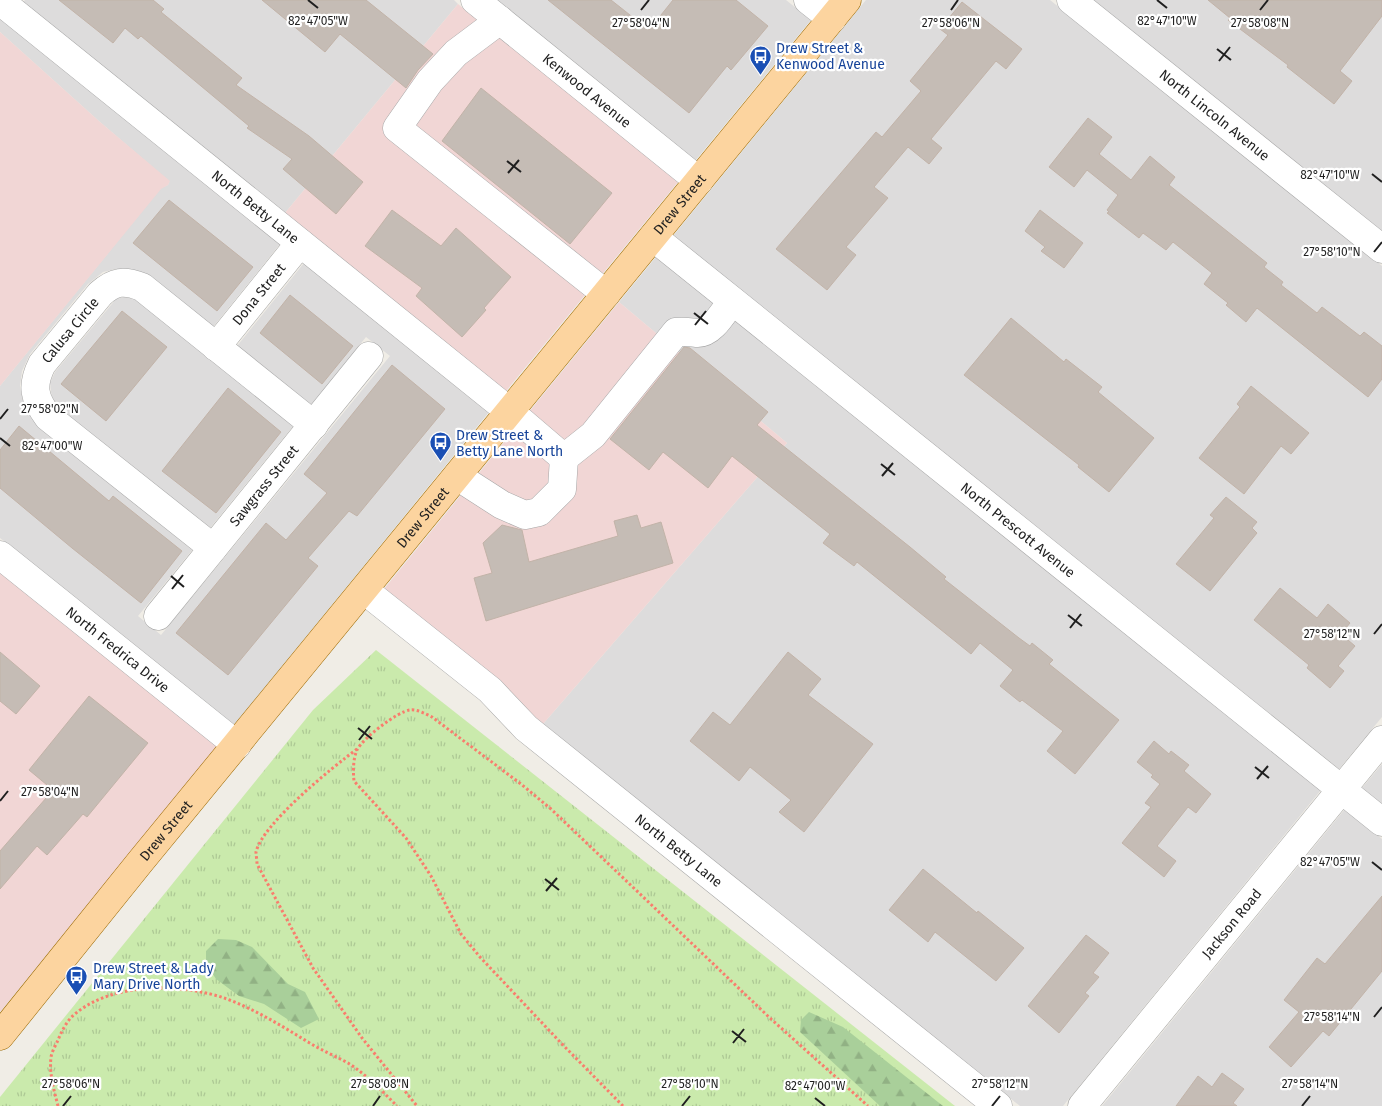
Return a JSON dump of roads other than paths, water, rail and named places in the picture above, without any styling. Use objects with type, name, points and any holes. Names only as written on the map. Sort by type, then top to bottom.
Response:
[{"type":"main road","name":"Drew Street","points":[[1,1032],[839,9]]},
{"type":"street","name":"Kenwood Avenue","points":[[475,0],[699,181]]},
{"type":"street","points":[[808,0],[839,9]]},
{"type":"street","name":"North Lincoln Avenue","points":[[1071,0],[1382,249]]},
{"type":"street","name":"North Betty Lane","points":[[2,1],[510,411],[564,458]]},
{"type":"street","points":[[500,20],[456,53],[430,82],[397,128],[606,294]]},
{"type":"street","name":"North Prescott Avenue","points":[[653,237],[1382,822]]},
{"type":"street","name":"Dona Street","points":[[216,347],[300,243]]},
{"type":"street","name":"Calusa Circle","points":[[213,548],[48,417],[38,404],[35,389],[35,378],[42,364],[108,286],[121,282],[131,283],[142,287],[314,424]]},
{"type":"street","points":[[457,476],[502,505],[525,516],[539,512],[562,489],[564,458],[593,435],[676,332],[698,333],[708,330],[732,301]]},
{"type":"street","name":"Sawgrass Street","points":[[158,616],[369,356]]},
{"type":"street","name":"North Fredrica Drive","points":[[0,555],[237,745]]},
{"type":"street","name":"North Betty Lane","points":[[364,590],[490,690],[526,728],[998,1106]]},
{"type":"street","name":"Jackson Road","points":[[1082,1106],[1382,740]]},
{"type":"place","name":"Drew Street & Kenwood Avenue","points":[[760,75]]},
{"type":"place","name":"Drew Street & Betty Lane North","points":[[440,462]]},
{"type":"place","name":"Drew Street & Lady Mary Drive North","points":[[77,995]]}]
